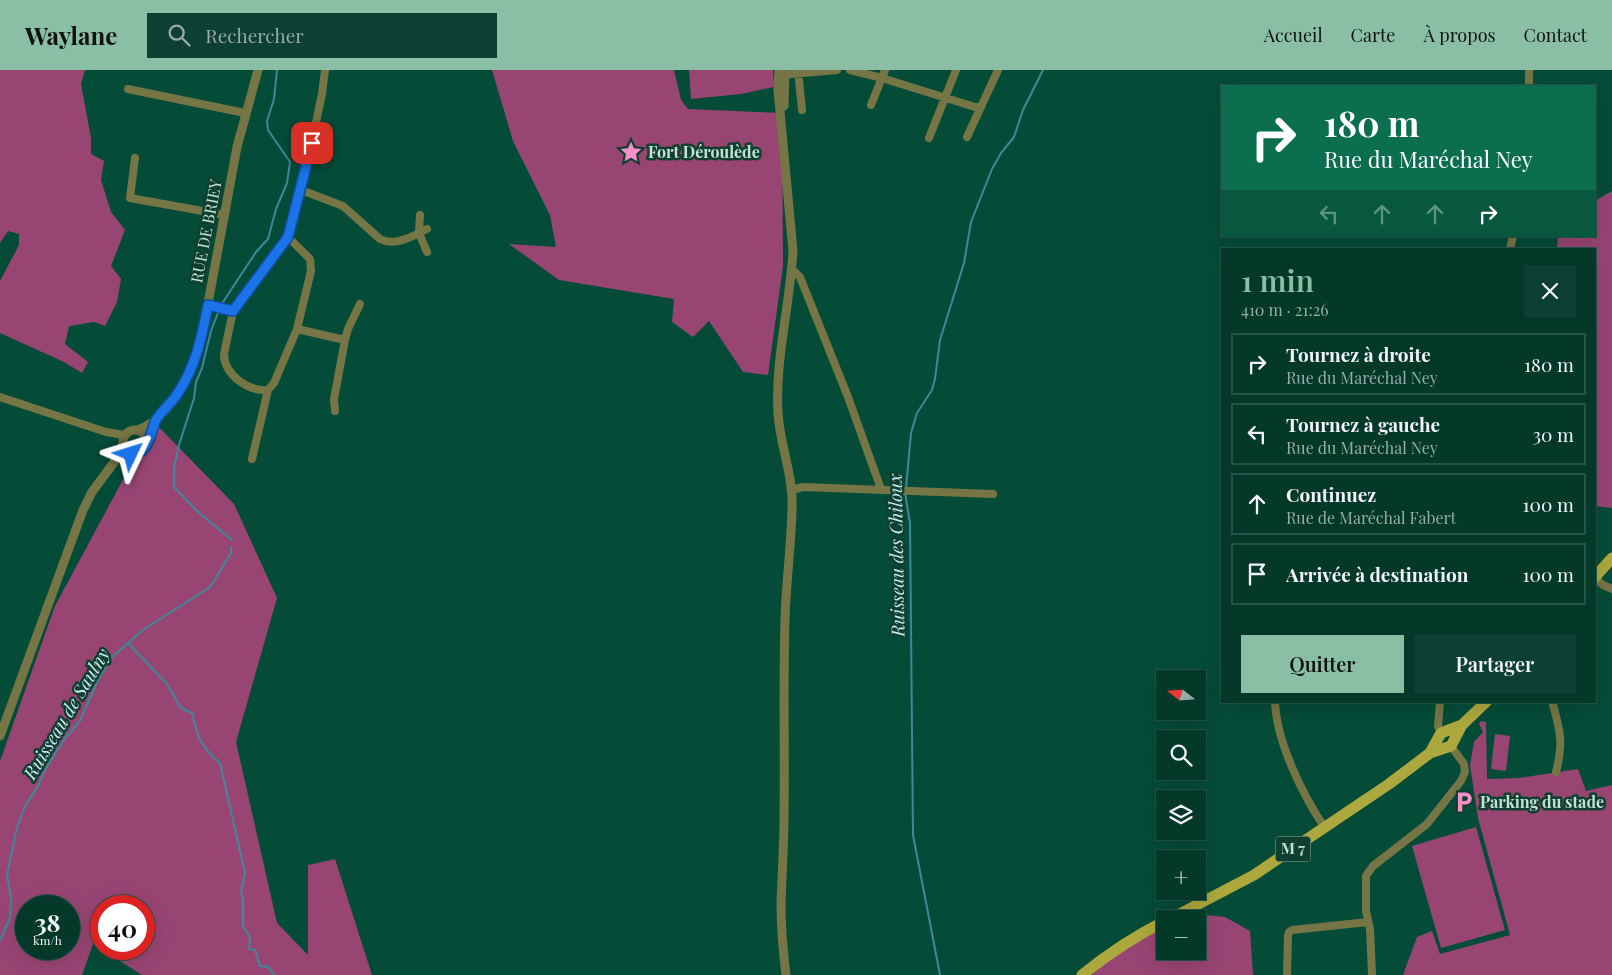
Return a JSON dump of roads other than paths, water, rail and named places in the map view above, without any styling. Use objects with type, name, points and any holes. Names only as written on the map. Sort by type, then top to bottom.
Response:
[{"type":"main road","points":[[1596,577],[1612,558]]},
{"type":"main road","points":[[1446,739],[1485,703]]},
{"type":"main road","name":"M 7","points":[[1187,910],[1254,875],[1389,784],[1446,739]]},
{"type":"main road","points":[[1082,975],[1123,944],[1156,926]]},
{"type":"street","name":"RUE DE BRIEY","points":[[138,430],[158,417],[178,394],[193,365],[210,306],[245,113],[258,70]]},
{"type":"street","points":[[268,390],[260,391],[242,382],[226,366],[224,354],[230,310],[288,237],[301,190],[322,94],[325,70]]},
{"type":"street","points":[[786,975],[781,904],[784,830],[785,622],[786,583],[791,533],[791,490],[780,436],[778,413],[782,336],[792,271],[792,251],[782,113],[778,90],[782,72],[837,70]]},
{"type":"street","points":[[850,70],[884,74],[949,99],[980,107]]},
{"type":"street","points":[[929,138],[949,99],[956,70]]},
{"type":"street","points":[[967,137],[998,70]]},
{"type":"street","points":[[1529,70],[1529,85]]},
{"type":"street","points":[[798,72],[802,110]]},
{"type":"street","points":[[871,105],[884,74]]},
{"type":"street","points":[[128,89],[245,113]]},
{"type":"street","points":[[135,158],[130,198],[225,215]]},
{"type":"street","points":[[301,190],[343,206],[380,239],[386,242],[400,241],[428,229]]},
{"type":"street","points":[[420,215],[419,232],[427,252]]},
{"type":"street","points":[[252,460],[268,390],[274,383],[298,329],[312,266],[308,256],[288,237]]},
{"type":"street","points":[[792,271],[800,277],[848,397],[881,490]]},
{"type":"street","points":[[335,411],[334,400],[345,340],[360,304]]},
{"type":"street","points":[[210,306],[230,310]]},
{"type":"street","points":[[298,329],[345,340]]},
{"type":"street","points":[[0,397],[106,432],[124,435]]},
{"type":"street","name":"RUE DE BRIEY","points":[[147,441],[158,417]]},
{"type":"street","points":[[0,736],[83,510],[92,492],[115,461],[123,445],[124,435],[130,430],[138,430],[144,434],[147,441],[142,452],[131,454],[115,461]]},
{"type":"street","points":[[123,445],[124,449],[131,454]]},
{"type":"street","points":[[791,490],[803,487],[993,494]]},
{"type":"street","points":[[1596,579],[1612,589]]},
{"type":"street","points":[[1275,703],[1278,724],[1292,767],[1325,828]]},
{"type":"street","points":[[1372,975],[1365,882],[1369,871],[1427,824],[1464,776],[1464,764],[1438,726],[1440,703]]},
{"type":"street","points":[[1553,703],[1560,732],[1561,752],[1556,772]]},
{"type":"street","points":[[1287,975],[1288,936],[1292,930],[1368,922]]},
{"type":"waterway","points":[[221,305],[256,252],[268,239],[276,209],[287,183],[290,162],[268,130],[267,121],[274,99],[277,70]]},
{"type":"waterway","name":"Ruisseau des Chiloux","points":[[906,488],[911,433],[917,413],[932,390],[940,340],[964,263],[971,222],[992,169],[1001,153],[1014,137],[1023,110],[1043,70]]},
{"type":"waterway","points":[[219,310],[211,331],[202,368],[196,382],[194,398],[179,445],[174,468],[174,487],[197,511],[232,540]]},
{"type":"waterway","name":"Ruisseau des Chiloux","points":[[905,493],[910,523],[913,835],[940,975]]},
{"type":"waterway","name":"Ruisseau de Saulny","points":[[0,940],[10,918],[11,898],[7,875],[17,827],[26,804],[37,788],[46,768],[66,737],[80,721],[97,682],[112,657],[143,630],[210,587],[231,553],[231,547]]},
{"type":"waterway","points":[[128,643],[167,684],[181,708],[192,713],[201,741],[208,752],[220,763],[245,873],[241,892],[243,898],[243,927],[250,937],[249,949],[255,950],[260,966],[268,967],[274,975]]},
{"type":"place","name":"Fort Déroulède","points":[[631,152]]},
{"type":"place","name":"Parking du stade","points":[[1464,802]]}]
